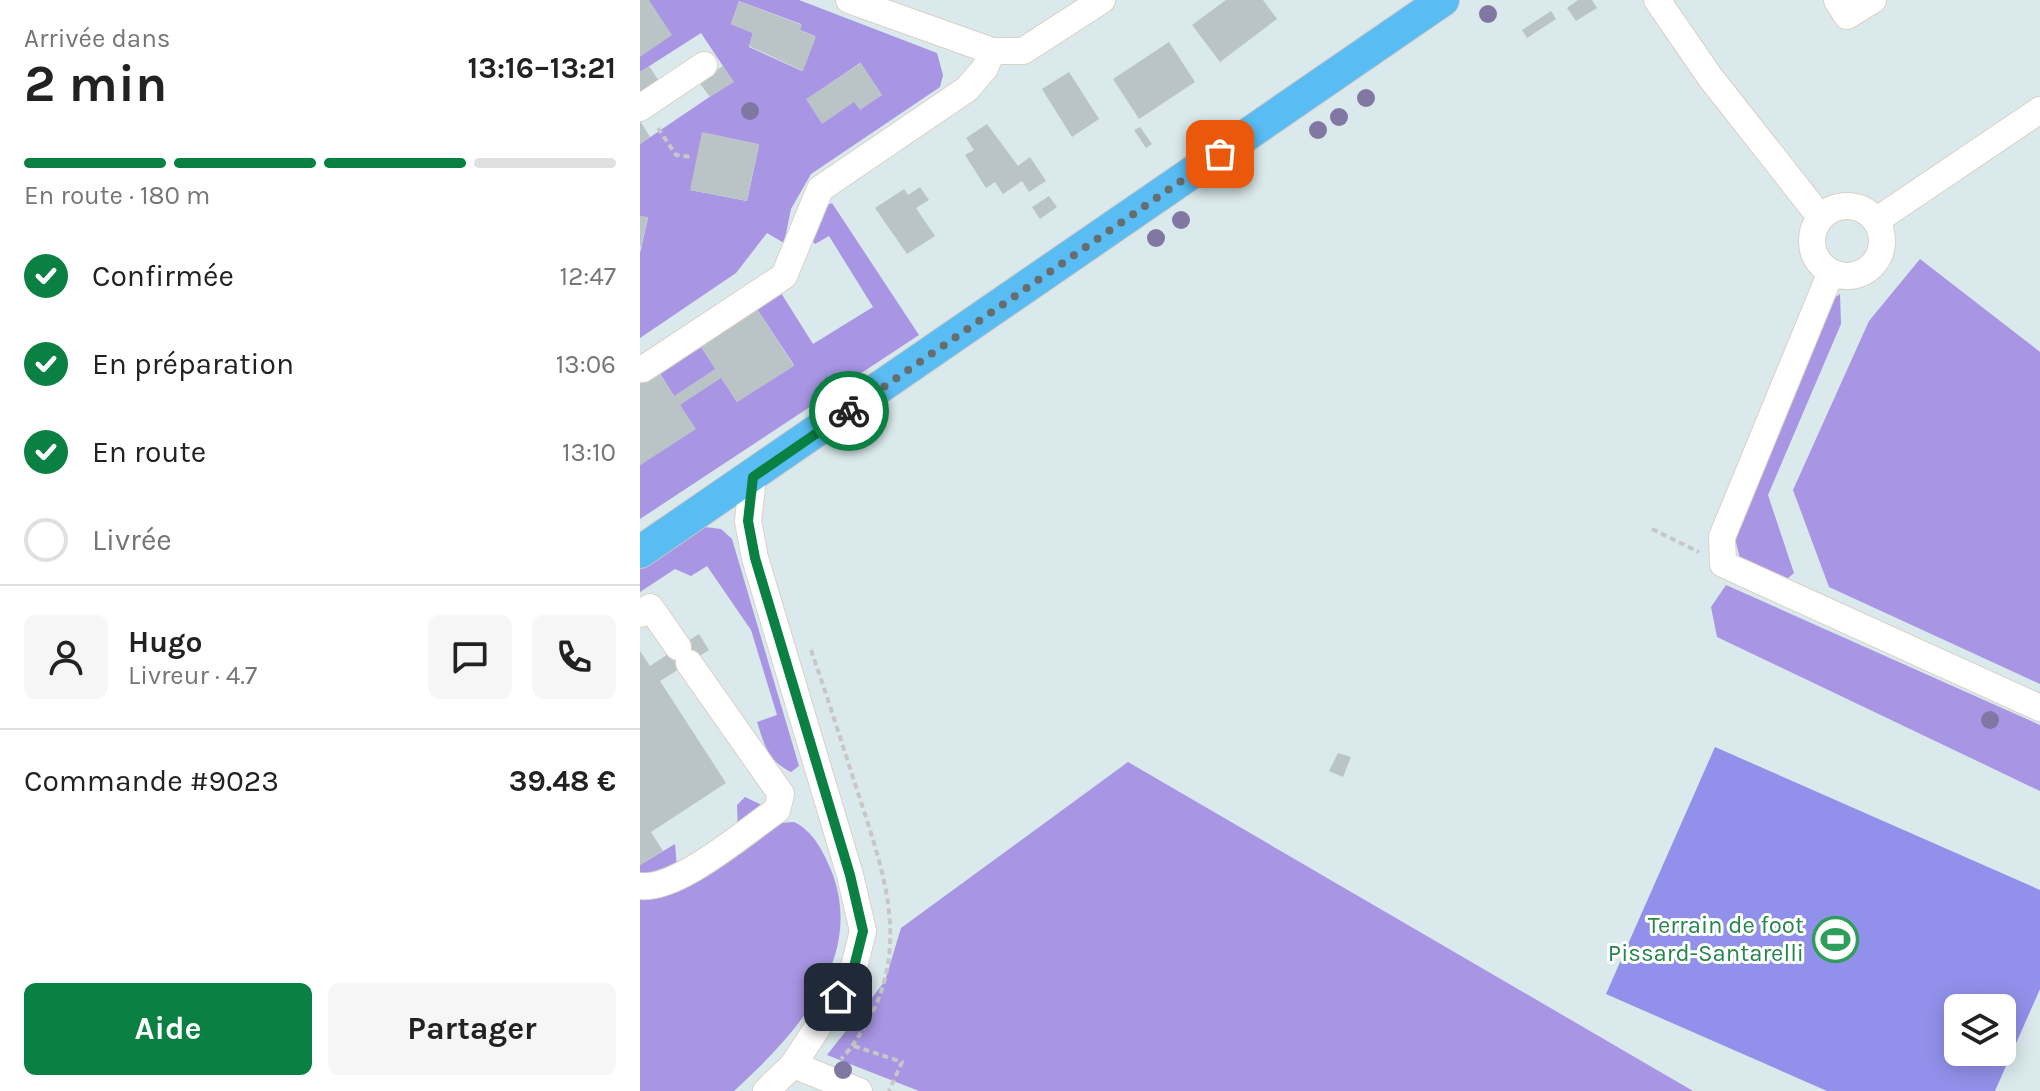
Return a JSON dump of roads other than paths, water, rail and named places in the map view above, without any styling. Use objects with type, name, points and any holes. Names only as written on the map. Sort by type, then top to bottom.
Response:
[{"type":"main road","points":[[640,552],[1443,0]]},
{"type":"street","points":[[849,0],[992,51],[1023,51],[1102,0]]},
{"type":"street","points":[[1657,0],[1710,77],[1821,218]]},
{"type":"street","points":[[1837,0],[1847,16],[1873,0]]},
{"type":"street","points":[[643,369],[784,276],[820,189],[967,89],[985,68],[992,51]]},
{"type":"street","points":[[641,107],[704,65]]},
{"type":"street","points":[[1877,220],[2040,110]]},
{"type":"street","points":[[1835,207],[1858,207],[1877,220],[1883,240],[1872,266],[1853,277],[1831,272],[1816,258],[1812,237],[1821,218],[1835,207]]},
{"type":"street","points":[[1831,272],[1722,537],[1723,564],[2040,708]]},
{"type":"street","points":[[753,477],[748,521],[755,558],[863,931],[852,975],[793,1065],[766,1091]]},
{"type":"street","points":[[640,614],[650,607],[781,794],[777,810],[680,876],[652,887],[640,886]]},
{"type":"street","points":[[781,794],[822,781]]},
{"type":"street","points":[[793,1065],[855,1090]]},
{"type":"place","name":"Terrain de foot Pissard-Santarelli","points":[[1835,939]]}]
